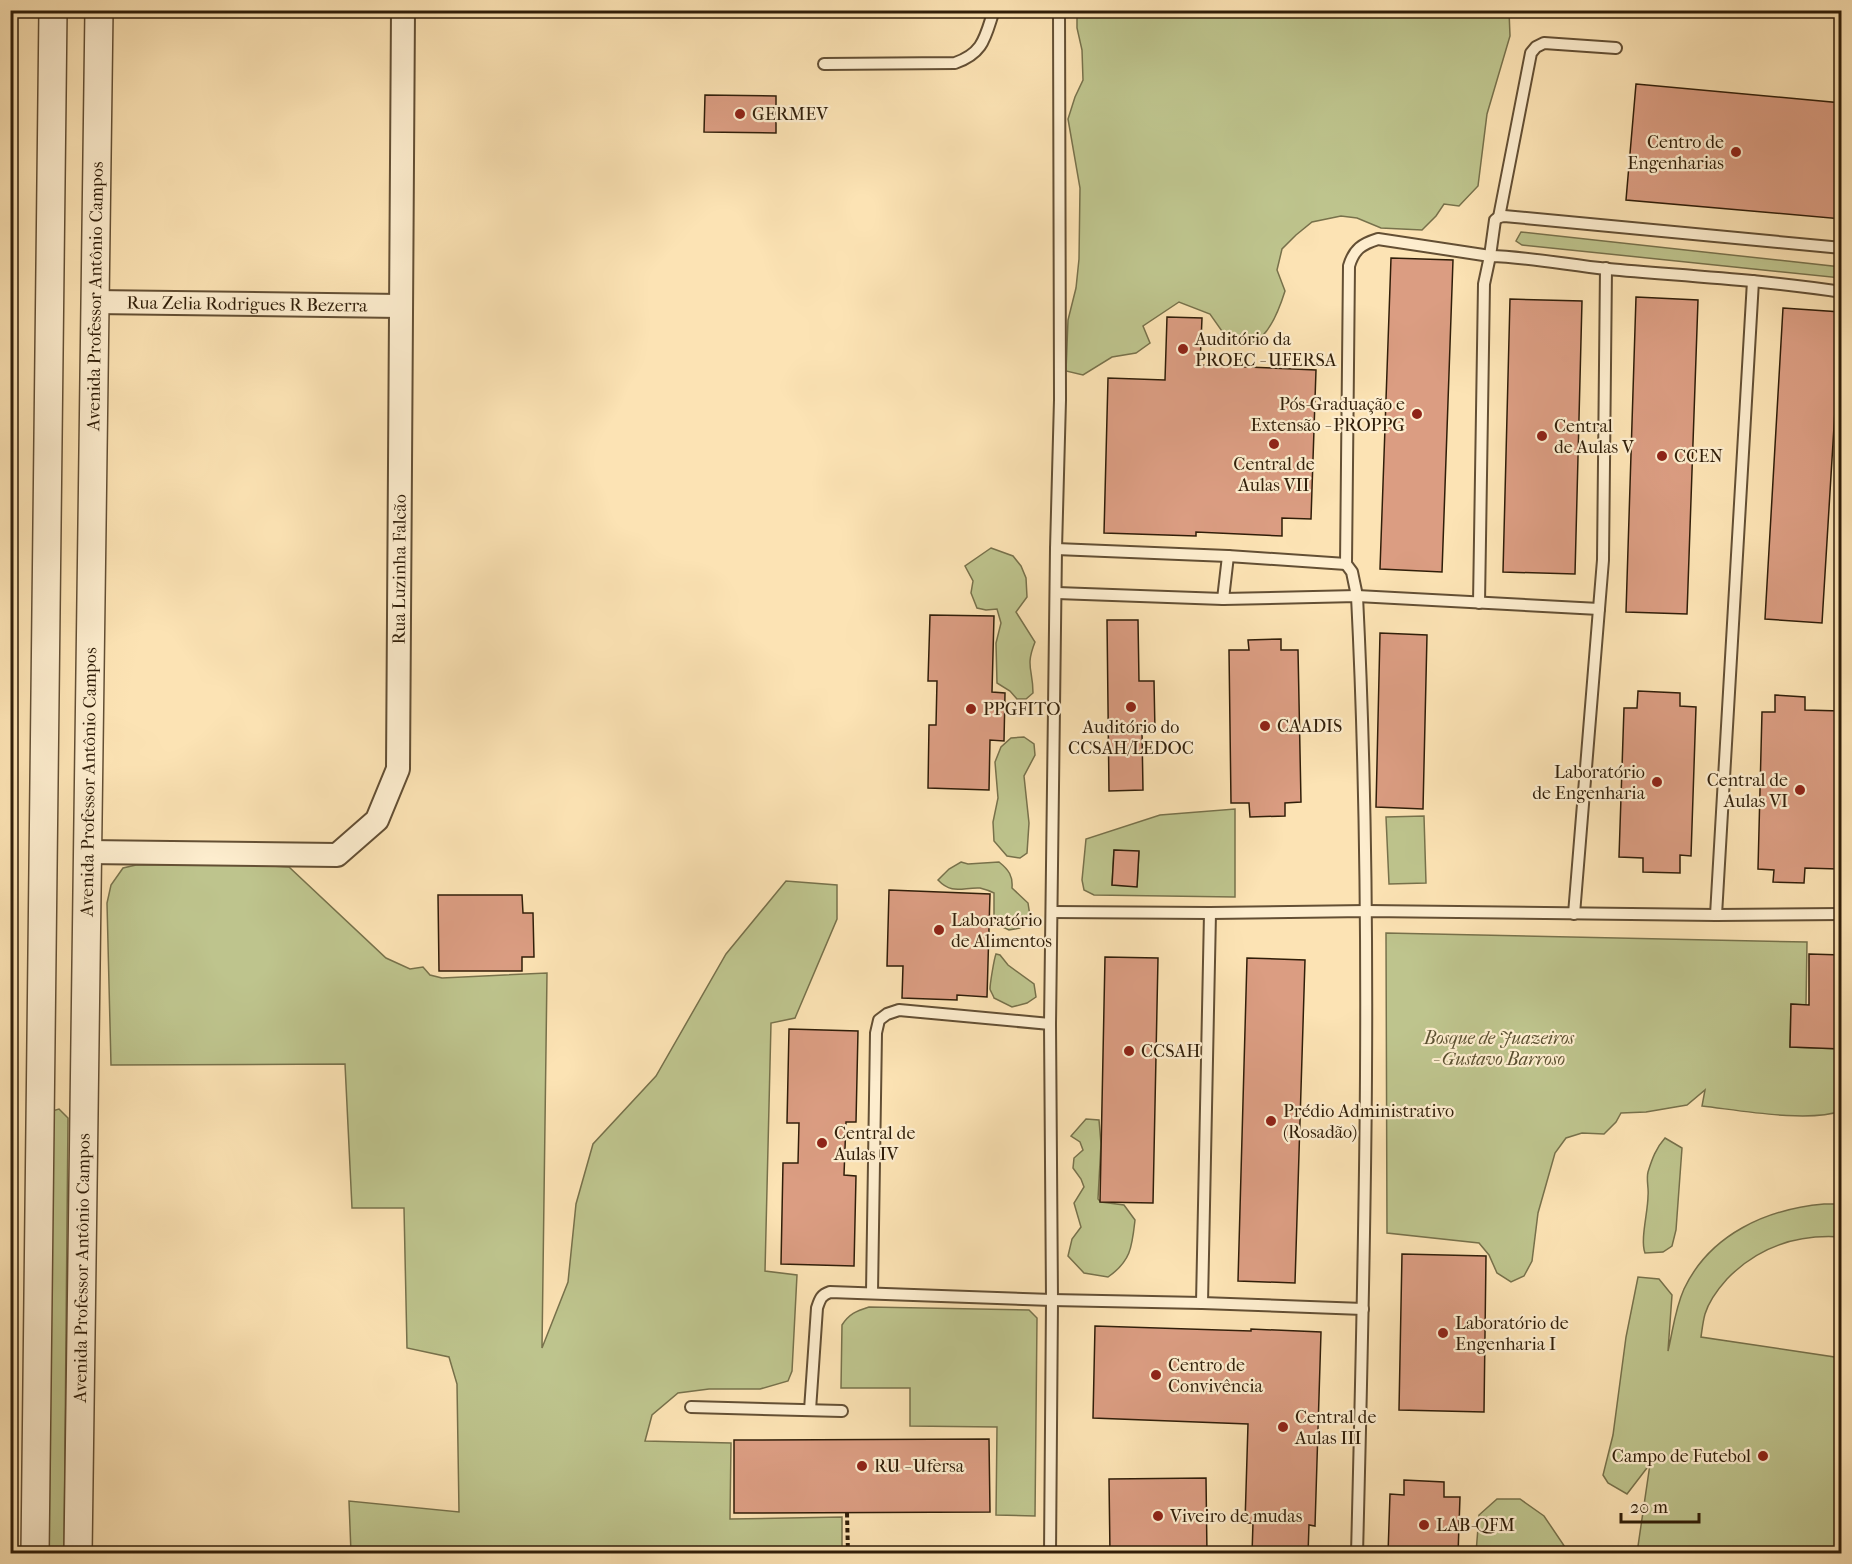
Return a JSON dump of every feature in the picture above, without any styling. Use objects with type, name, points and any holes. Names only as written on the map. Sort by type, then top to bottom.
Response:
[{"type":"street","points":[[35,1554],[54,10],[99,13]]},
{"type":"street","name":"Rua Luzinha Falcão","points":[[87,852],[337,855],[377,820],[398,769],[403,10]]},
{"type":"street","name":"Avenida Professor Antônio Campos","points":[[78,1554],[99,13]]},
{"type":"street","name":"Rua Zelia Rodrigues R Bezerra","points":[[94,302],[400,306]]},
{"type":"street","points":[[44,910],[87,913]]},
{"type":"street","points":[[42,977],[85,983]]},
{"type":"lane","points":[[824,64],[956,63],[970,58],[982,43],[994,10]]},
{"type":"lane","points":[[1050,1554],[1052,1300],[1050,1023],[1060,400],[1059,10]]},
{"type":"lane","points":[[1479,603],[1484,284],[1495,220],[1499,217],[1531,53],[1544,43],[1616,48]]},
{"type":"lane","points":[[1499,217],[1842,248]]},
{"type":"lane","points":[[1357,1554],[1363,1309],[1367,911],[1357,596],[1352,572],[1346,564],[1349,266],[1353,254],[1363,244],[1377,238],[1490,255],[1842,292]]},
{"type":"lane","points":[[1574,914],[1603,560],[1606,268]]},
{"type":"lane","points":[[1716,915],[1753,281]]},
{"type":"lane","points":[[1056,549],[1228,556],[1346,564]]},
{"type":"lane","points":[[1223,599],[1228,556]]},
{"type":"lane","points":[[1056,593],[1223,599],[1357,596],[1599,609]]},
{"type":"lane","points":[[1052,912],[1842,914]]},
{"type":"lane","points":[[1202,1303],[1210,914]]},
{"type":"lane","points":[[872,1292],[876,1034],[879,1020],[899,1010],[1050,1023]]},
{"type":"lane","points":[[810,1410],[817,1308],[824,1294],[838,1291],[1363,1309]]},
{"type":"lane","points":[[691,1407],[843,1411]]},
{"type":"path","points":[[847,1513],[848,1554]]},
{"type":"green space","points":[[1077,11],[1509,11],[1510,36],[1487,114],[1478,186],[1459,206],[1444,204],[1422,230],[1381,228],[1357,218],[1341,216],[1312,222],[1282,249],[1277,270],[1285,291],[1283,298],[1268,329],[1251,343],[1231,344],[1210,314],[1179,302],[1143,326],[1150,343],[1136,353],[1112,357],[1083,375],[1066,371],[1068,320],[1076,288],[1079,259],[1080,188],[1068,119],[1083,80]]},
{"type":"green space","points":[[1521,232],[1841,267],[1841,278],[1522,245],[1516,241]]},
{"type":"green space","points":[[991,548],[1013,556],[1021,566],[1026,578],[1027,597],[1016,612],[1035,642],[1030,663],[1033,693],[1026,699],[1017,699],[1010,691],[997,683],[996,643],[1001,623],[997,609],[977,608],[971,593],[973,581],[965,566]]},
{"type":"green space","points":[[1024,737],[1034,744],[1035,755],[1024,776],[1029,823],[1027,853],[1020,858],[1007,856],[994,841],[993,822],[998,798],[995,762],[1001,747],[1011,738]]},
{"type":"green space","points":[[1235,809],[1235,897],[1094,895],[1084,890],[1082,880],[1086,839],[1160,815]],"holes":[[[1114,850],[1139,852],[1137,886],[1112,885]]]},
{"type":"green space","points":[[1424,816],[1426,883],[1389,884],[1386,817]]},
{"type":"green space","points":[[961,862],[968,864],[999,862],[1010,873],[1012,888],[1028,903],[1030,916],[1020,928],[1009,930],[994,923],[994,893],[980,888],[953,889],[938,880],[949,869]]},
{"type":"green space","points":[[235,864],[289,867],[386,958],[410,969],[423,967],[430,975],[442,978],[547,973],[542,1348],[568,1282],[576,1204],[593,1144],[656,1076],[726,954],[786,881],[837,885],[837,919],[795,1018],[771,1023],[765,1271],[797,1275],[792,1371],[788,1381],[760,1389],[709,1389],[678,1393],[652,1415],[645,1441],[731,1443],[730,1519],[842,1517],[842,1553],[351,1553],[349,1501],[459,1512],[457,1384],[449,1357],[407,1348],[404,1208],[352,1208],[345,1064],[111,1065],[107,903],[111,885],[123,868],[136,865]]},
{"type":"green space","name":"Bosque de Juazeiros - Gustavo Barroso","points":[[1386,933],[1807,942],[1806,1005],[1791,1004],[1790,1047],[1841,1049],[1841,1111],[1810,1116],[1792,1116],[1702,1106],[1705,1090],[1687,1105],[1646,1112],[1621,1113],[1604,1134],[1582,1133],[1566,1138],[1555,1153],[1538,1213],[1532,1261],[1524,1276],[1511,1282],[1497,1273],[1489,1255],[1479,1243],[1387,1233]]},
{"type":"green space","points":[[996,954],[1034,984],[1036,997],[1027,1003],[1012,1007],[994,998],[990,989]]},
{"type":"green space","points":[[59,1109],[68,1118],[64,1553],[49,1554],[52,1111]]},
{"type":"green space","points":[[1086,1119],[1099,1120],[1101,1144],[1098,1199],[1101,1202],[1124,1205],[1135,1220],[1129,1253],[1122,1265],[1108,1277],[1084,1273],[1068,1256],[1072,1239],[1081,1227],[1074,1203],[1084,1187],[1073,1168],[1074,1158],[1083,1150],[1080,1142],[1071,1136]]},
{"type":"green space","points":[[1665,1138],[1682,1148],[1676,1230],[1672,1246],[1663,1252],[1645,1253],[1643,1241],[1648,1203],[1647,1175],[1655,1154]]},
{"type":"green space","points":[[1824,1204],[1841,1204],[1841,1237],[1809,1238],[1779,1245],[1739,1268],[1727,1279],[1709,1304],[1701,1337],[1841,1358],[1841,1553],[1637,1553],[1650,1464],[1627,1494],[1608,1483],[1603,1475],[1613,1435],[1626,1337],[1638,1277],[1659,1279],[1672,1295],[1668,1351],[1676,1312],[1684,1289],[1695,1270],[1709,1253],[1742,1228],[1762,1219],[1782,1212]]},
{"type":"green space","points":[[869,1307],[1029,1310],[1037,1318],[1035,1516],[996,1515],[997,1427],[910,1426],[910,1388],[841,1388],[842,1325],[853,1313]]},
{"type":"green space","points":[[1497,1499],[1520,1499],[1544,1516],[1569,1553],[1476,1553],[1479,1515]]},
{"type":"building","name":"Centro de Engenharias","points":[[1636,84],[1842,103],[1842,219],[1626,200]]},
{"type":"building","name":"GERMEV","points":[[705,95],[776,96],[776,133],[704,132]]},
{"type":"building","name":"Pós-Graduação e Extensão - PROPPG","points":[[1391,258],[1453,260],[1442,572],[1380,569]]},
{"type":"building","name":"CCEN","points":[[1636,297],[1698,300],[1687,614],[1626,612]]},
{"type":"building","name":"Central de Aulas V","points":[[1510,299],[1582,301],[1575,574],[1503,572]]},
{"type":"building","points":[[1783,308],[1841,312],[1822,623],[1765,619]]},
{"type":"building","points":[[1167,317],[1202,318],[1200,365],[1316,370],[1311,519],[1282,518],[1282,536],[1196,532],[1196,536],[1104,533],[1108,378],[1165,380]]},
{"type":"building","name":"PPGFITO","points":[[930,615],[994,616],[992,692],[1005,693],[1004,741],[990,740],[989,790],[928,788],[929,725],[936,725],[937,681],[928,681]]},
{"type":"building","name":"Auditório do CCSAH/LEDOC","points":[[1107,620],[1138,620],[1139,681],[1154,681],[1155,732],[1142,732],[1143,790],[1109,791]]},
{"type":"building","points":[[1380,633],[1427,635],[1423,809],[1376,807]]},
{"type":"building","name":"CAADIS","points":[[1281,639],[1281,650],[1298,650],[1301,802],[1285,803],[1285,816],[1250,817],[1249,803],[1231,803],[1229,650],[1249,650],[1248,640]]},
{"type":"building","name":"Laboratório de Engenharia","points":[[1638,691],[1680,693],[1680,706],[1696,707],[1691,856],[1680,855],[1680,873],[1643,872],[1643,858],[1619,857],[1624,708],[1637,708]]},
{"type":"building","name":"Central de Aulas VI","points":[[1775,695],[1805,697],[1805,710],[1841,711],[1838,869],[1805,868],[1804,883],[1773,882],[1774,870],[1758,869],[1762,712],[1775,712]]},
{"type":"building","points":[[1114,850],[1139,851],[1137,887],[1112,885]]},
{"type":"building","name":"Laboratório de Alimentos","points":[[889,890],[990,894],[987,997],[957,995],[957,1000],[902,998],[903,966],[887,966]]},
{"type":"building","points":[[438,895],[522,895],[523,913],[533,913],[534,957],[522,957],[522,971],[439,971]]},
{"type":"building","points":[[1809,954],[1842,955],[1842,1049],[1790,1047],[1791,1004],[1809,1005]]},
{"type":"building","name":"CCSAH","points":[[1105,957],[1158,958],[1153,1203],[1100,1202]]},
{"type":"building","name":"Prédio Administrativo (Rosadão)","points":[[1247,958],[1305,960],[1295,1283],[1238,1281]]},
{"type":"building","name":"Central de Aulas IV","points":[[789,1029],[858,1031],[856,1122],[846,1122],[844,1175],[856,1176],[854,1266],[781,1264],[783,1163],[798,1163],[799,1123],[787,1123]]},
{"type":"building","name":"Laboratório de Engenharia I","points":[[1402,1254],[1486,1256],[1484,1412],[1399,1410]]},
{"type":"building","points":[[1095,1326],[1321,1332],[1315,1526],[1309,1525],[1308,1554],[1252,1554],[1253,1523],[1245,1523],[1248,1424],[1093,1418]]},
{"type":"building","name":"RU - Ufersa","points":[[989,1439],[990,1512],[734,1513],[734,1440]]},
{"type":"building","name":"Viveiro de mudas","points":[[1206,1478],[1207,1554],[1110,1554],[1109,1479]]},
{"type":"building","name":"LAB-QFM","points":[[1404,1480],[1444,1482],[1444,1497],[1460,1497],[1458,1554],[1388,1554],[1390,1494],[1404,1495]]},
{"type":"place","name":"GERMEV","points":[[740,114]]},
{"type":"place","name":"Centro de Engenharias","points":[[1736,152]]},
{"type":"place","name":"Auditório da PROEC - UFERSA","points":[[1183,349]]},
{"type":"place","name":"Pós-Graduação e Extensão - PROPPG","points":[[1417,414]]},
{"type":"place","name":"Central de Aulas V","points":[[1542,436]]},
{"type":"place","name":"Central de Aulas VII","points":[[1274,444]]},
{"type":"place","name":"CCEN","points":[[1662,456]]},
{"type":"place","name":"Auditório do CCSAH/LEDOC","points":[[1131,707]]},
{"type":"place","name":"PPGFITO","points":[[971,709]]},
{"type":"place","name":"CAADIS","points":[[1265,726]]},
{"type":"place","name":"Laboratório de Engenharia","points":[[1657,782]]},
{"type":"place","name":"Central de Aulas VI","points":[[1800,790]]},
{"type":"place","name":"Laboratório de Alimentos","points":[[939,930]]},
{"type":"place","name":"CCSAH","points":[[1129,1051]]},
{"type":"place","name":"Prédio Administrativo (Rosadão)","points":[[1271,1121]]},
{"type":"place","name":"Central de Aulas IV","points":[[822,1143]]},
{"type":"place","name":"Laboratório de Engenharia I","points":[[1443,1333]]},
{"type":"place","name":"Centro de Convivência","points":[[1156,1375]]},
{"type":"place","name":"Central de Aulas III","points":[[1283,1427]]},
{"type":"place","name":"Campo de Futebol","points":[[1763,1456]]},
{"type":"place","name":"RU - Ufersa","points":[[862,1466]]},
{"type":"place","name":"Viveiro de mudas","points":[[1158,1516]]},
{"type":"place","name":"LAB-QFM","points":[[1424,1525]]}]
